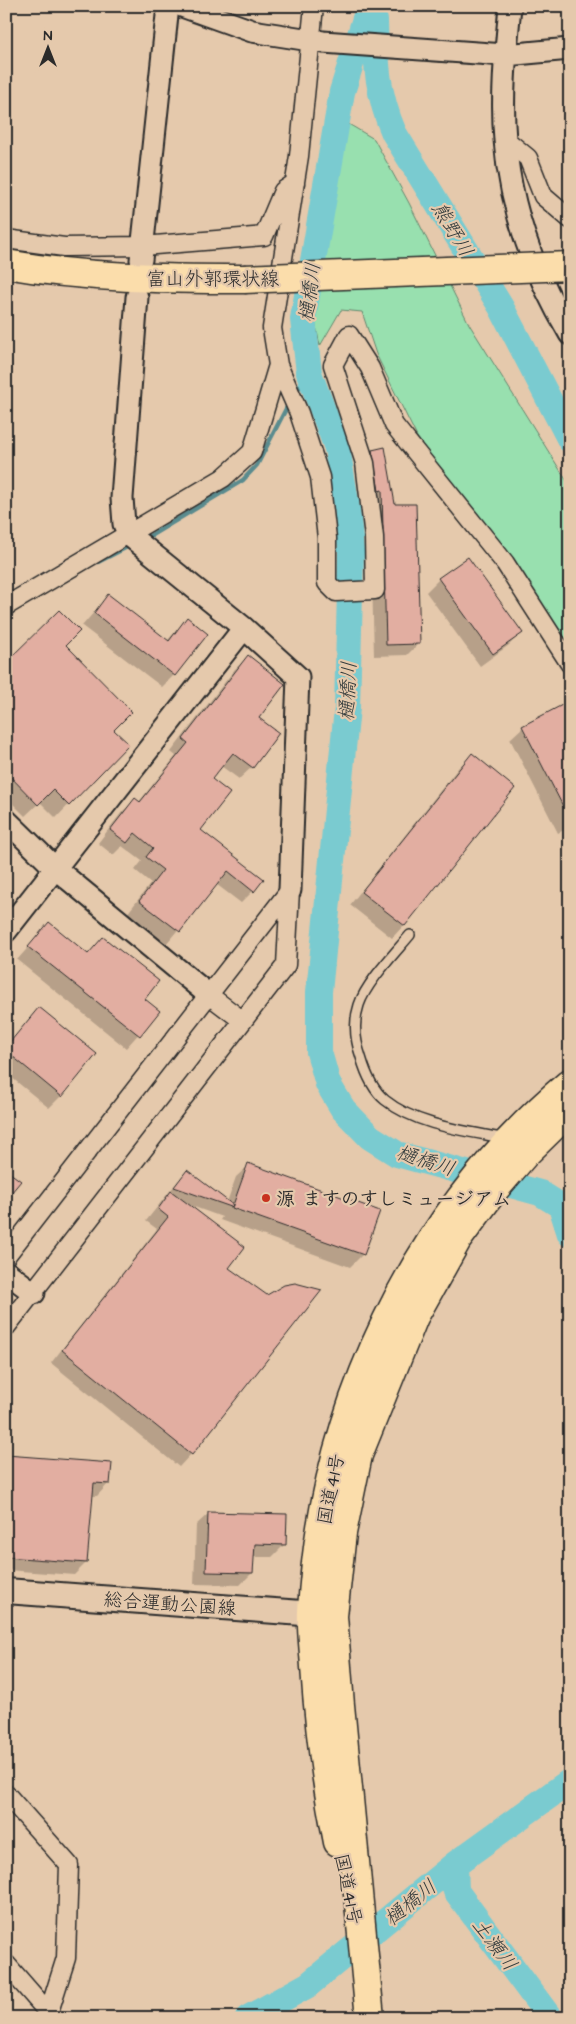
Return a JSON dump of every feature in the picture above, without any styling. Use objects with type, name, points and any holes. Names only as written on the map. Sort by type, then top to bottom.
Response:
[{"type":"main road","name":"富山外郭環状線","points":[[6,264],[34,269],[149,279],[244,279],[570,266]]},
{"type":"main road","name":"国道41号","points":[[370,2018],[365,1963],[331,1808],[318,1716],[323,1615],[321,1531],[336,1456],[360,1378],[412,1271],[470,1184],[509,1139],[570,1083]]},
{"type":"main road","name":"国道41号","points":[[323,1615],[358,1455],[414,1317],[457,1240],[494,1190],[538,1141],[570,1110]]},
{"type":"main road","name":"総合運動公園線","points":[[6,1591],[323,1615]]},
{"type":"street","points":[[142,253],[168,6]]},
{"type":"street","points":[[182,6],[252,31],[316,41],[500,54],[570,49]]},
{"type":"street","points":[[314,6],[316,41],[272,328],[278,365],[299,413],[320,477],[327,538],[327,584],[336,592],[375,590],[374,537],[365,463],[334,365],[349,335],[370,368],[394,425],[505,563],[536,607],[570,664]]},
{"type":"street","points":[[510,6],[500,54],[504,139],[508,170],[525,239],[554,307],[570,334]]},
{"type":"street","points":[[504,139],[528,158],[543,196],[570,219]]},
{"type":"street","points":[[6,239],[142,253],[264,236],[283,191],[295,183]]},
{"type":"street","points":[[6,1327],[286,965],[298,677],[244,628],[129,535],[124,524],[122,498],[138,297]]},
{"type":"street","points":[[6,606],[224,478],[252,452],[278,365]]},
{"type":"street","points":[[6,931],[244,628]]},
{"type":"street","points":[[6,820],[56,869],[243,1021]]},
{"type":"street","points":[[6,1256],[210,996],[290,890]]},
{"type":"street","points":[[6,1272],[34,1293]]},
{"type":"street","points":[[6,1794],[69,1865],[66,1958],[50,2016]]},
{"type":"street","points":[[6,1964],[50,2016]]},
{"type":"lane","points":[[410,935],[377,975],[359,1005],[354,1038],[366,1073],[383,1099],[410,1116],[468,1132],[509,1139]]},
{"type":"green space","points":[[345,122],[374,139],[409,203],[469,324],[570,486],[570,653],[548,617],[417,437],[376,354],[362,312],[341,310],[320,346],[314,316]]},
{"type":"building","points":[[385,447],[395,504],[416,504],[420,644],[386,645],[382,490],[379,491],[372,450]]},
{"type":"building","points":[[468,557],[523,633],[493,654],[438,578]]},
{"type":"building","points":[[108,594],[169,641],[187,617],[208,634],[175,676],[94,613]]},
{"type":"building","points":[[59,610],[80,631],[66,645],[132,712],[114,730],[129,744],[69,806],[53,790],[38,805],[6,772],[6,662]]},
{"type":"building","points":[[248,655],[285,684],[259,718],[279,733],[253,768],[233,753],[212,779],[230,793],[201,830],[264,879],[254,892],[228,871],[180,932],[139,901],[163,870],[146,857],[153,848],[135,833],[127,843],[110,830],[135,798],[140,802],[188,743],[183,739]]},
{"type":"building","points":[[564,704],[570,715],[570,820],[522,726]]},
{"type":"building","points":[[472,753],[515,788],[405,926],[361,892]]},
{"type":"building","points":[[49,922],[88,954],[103,937],[159,981],[145,999],[160,1011],[140,1036],[28,947]]},
{"type":"building","points":[[39,1007],[97,1054],[62,1097],[6,1051],[6,1047]]},
{"type":"building","points":[[248,1163],[380,1211],[364,1255],[232,1208]]},
{"type":"building","points":[[6,1170],[21,1181],[6,1199]]},
{"type":"building","points":[[187,1170],[233,1205],[231,1207],[174,1187]]},
{"type":"building","points":[[171,1191],[245,1247],[229,1268],[267,1295],[284,1285],[295,1283],[322,1290],[192,1455],[62,1350],[168,1217],[158,1209]]},
{"type":"building","points":[[6,1455],[112,1463],[110,1484],[94,1483],[87,1563],[6,1557]]},
{"type":"building","points":[[208,1512],[287,1514],[286,1545],[255,1544],[253,1573],[206,1572]]},
{"type":"waterway","name":"樋橋川","points":[[369,6],[342,92],[303,319],[309,373],[337,448],[347,508],[351,551],[347,708],[319,992],[319,1052],[328,1084],[343,1109],[370,1137],[397,1154],[540,1193],[561,1206],[570,1234]]},
{"type":"waterway","name":"熊野川","points":[[375,21],[378,78],[388,119],[394,133],[501,307],[570,440]]},
{"type":"waterway","points":[[296,392],[309,373]]},
{"type":"waterway","points":[[145,539],[243,480],[257,465],[289,403]]},
{"type":"waterway","points":[[98,562],[131,545]]},
{"type":"waterway","name":"樋橋川","points":[[248,2018],[308,1985],[455,1864],[570,1781]]},
{"type":"waterway","name":"土瀬川","points":[[455,1864],[456,1891],[550,2018]]},
{"type":"place","name":"源 ますのすしミュージアム","points":[[266,1198]]}]
